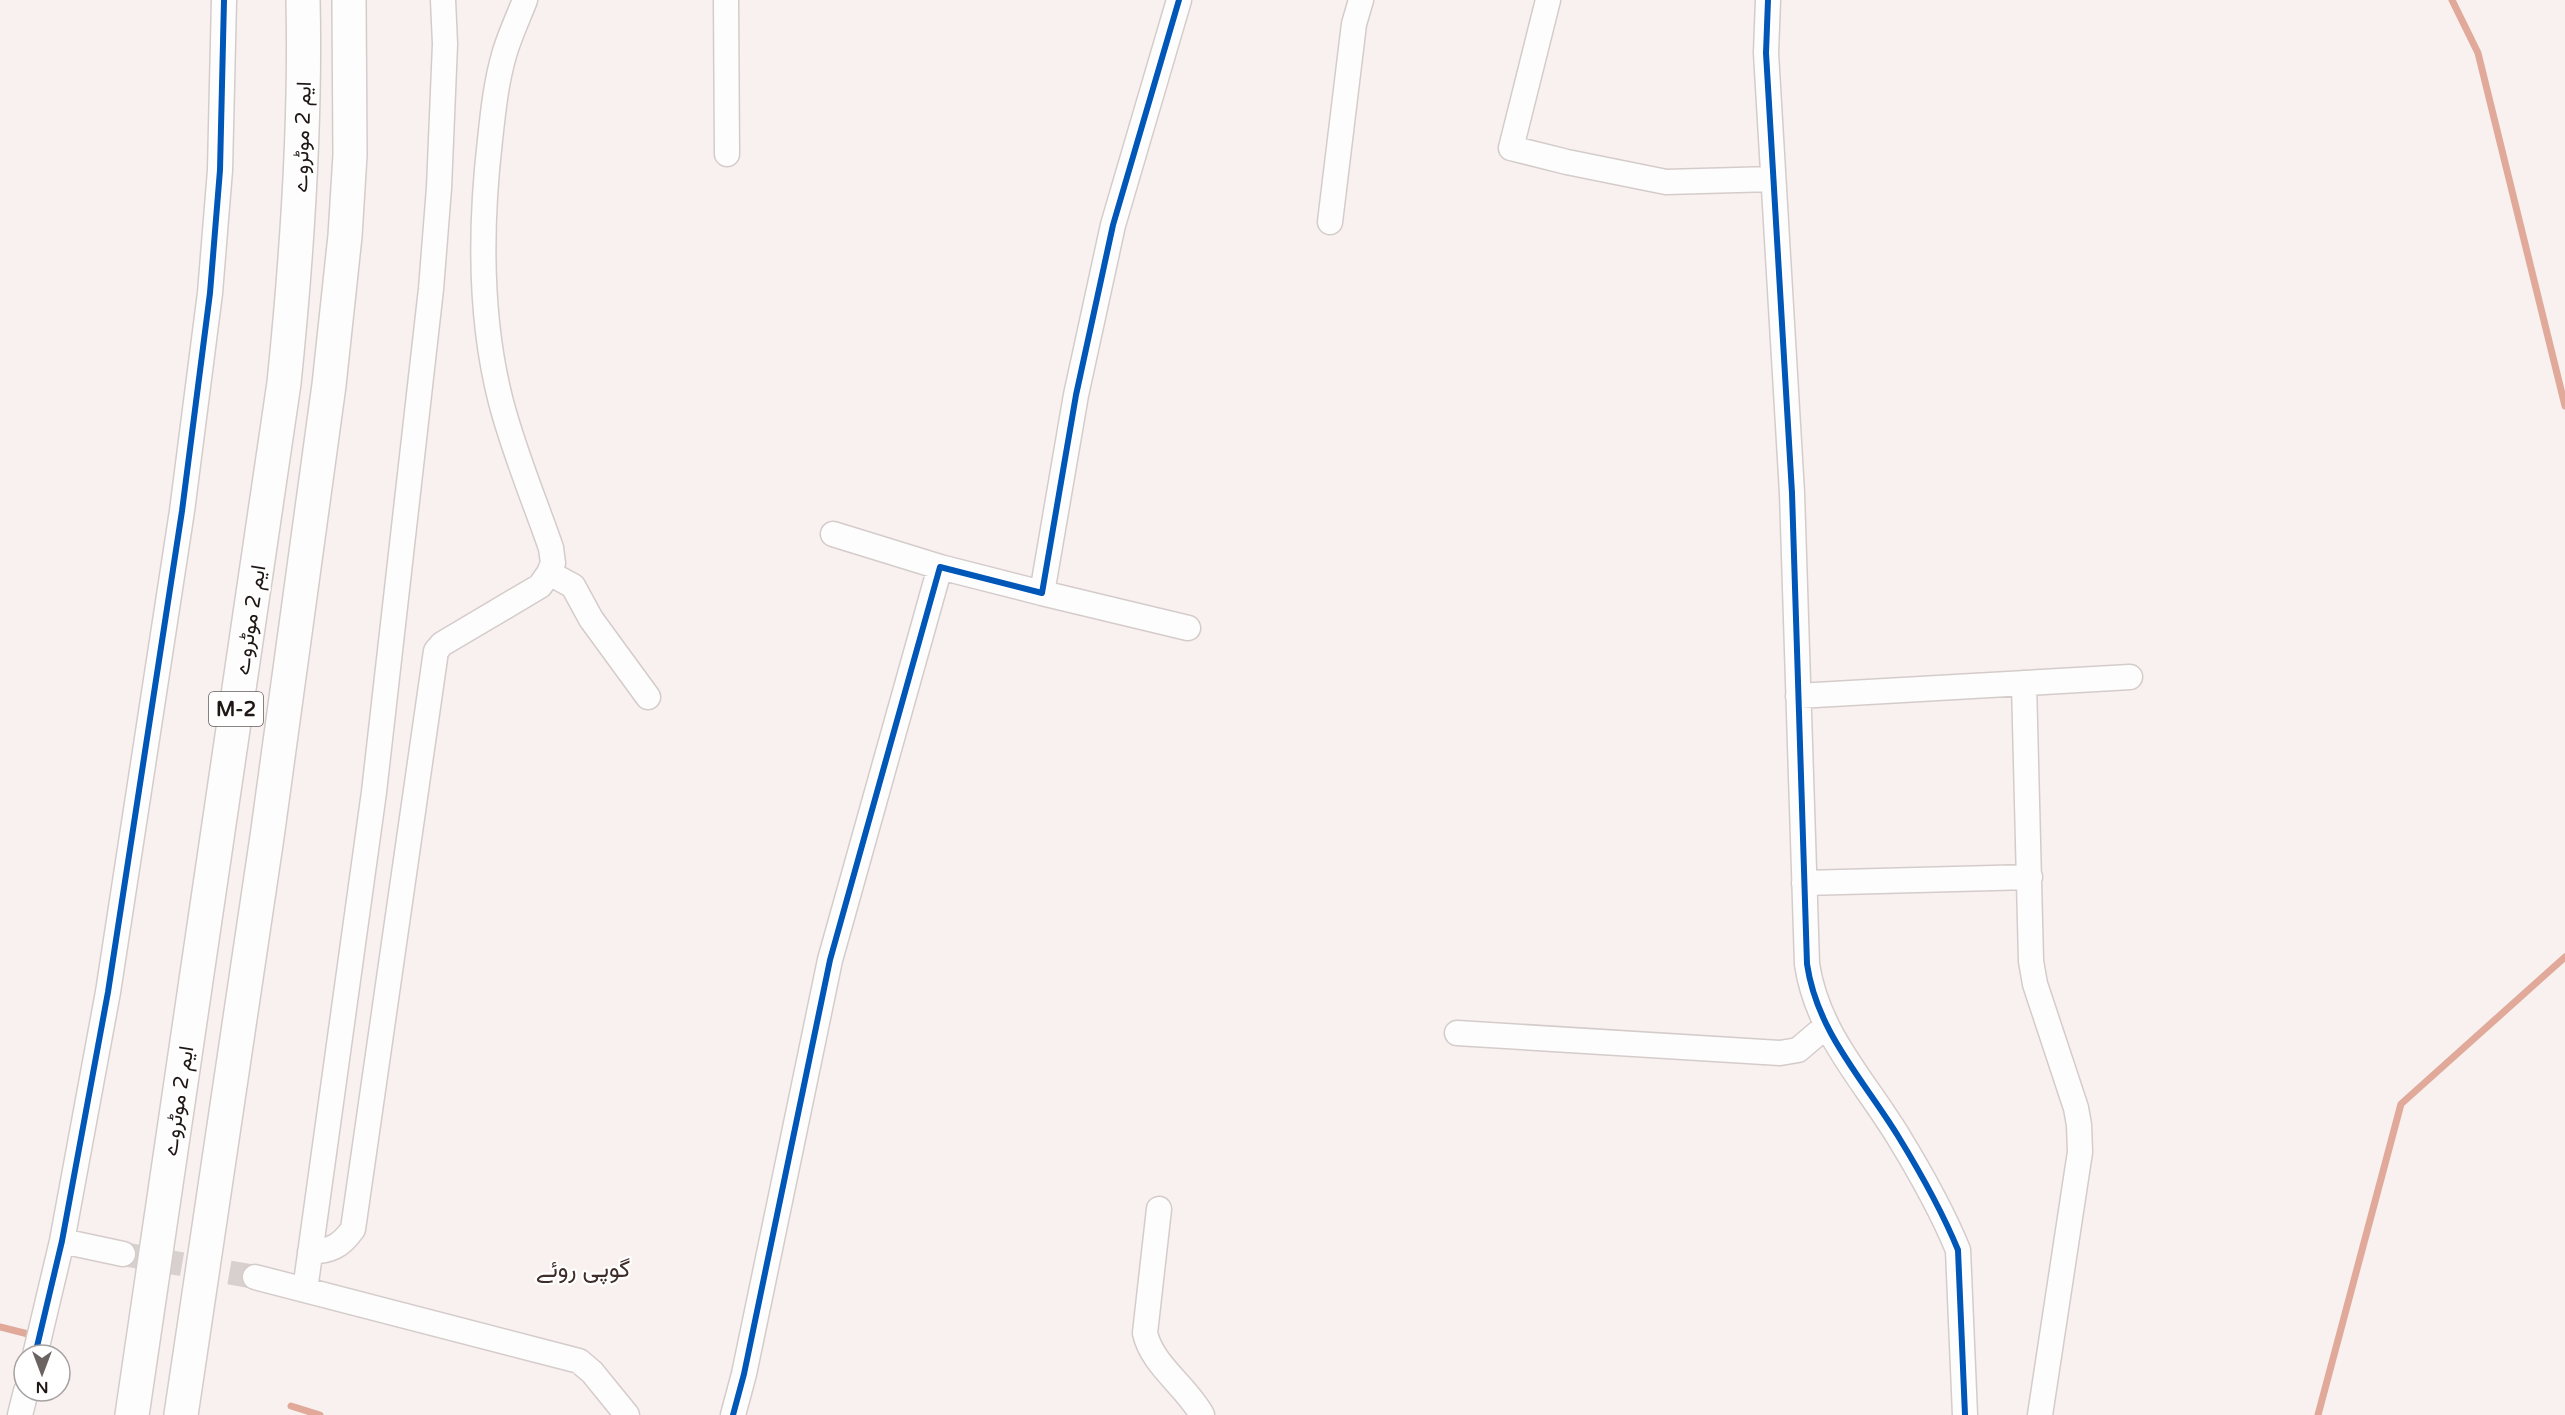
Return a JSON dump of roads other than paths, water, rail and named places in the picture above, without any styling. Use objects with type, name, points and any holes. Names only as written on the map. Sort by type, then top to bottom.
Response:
[{"type":"highway","name":"ایم 2 موٹروے","points":[[132,1415],[284,383],[303,154],[303,0]]},
{"type":"highway","name":"M-2","points":[[181,1415],[265,849],[332,364],[345,236],[350,155],[349,0]]},
{"type":"street","points":[[38,1343],[62,1241],[108,992],[185,488],[210,293],[220,170],[224,0]]},
{"type":"street","points":[[305,1290],[374,792],[431,289],[445,44],[443,0]]},
{"type":"street","points":[[310,1252],[327,1251],[336,1247],[344,1242],[353,1229],[436,651],[442,644],[540,586],[553,563],[551,548],[515,450],[501,401],[490,346],[483,265],[486,180],[495,99],[504,54],[525,0]]},
{"type":"street","points":[[726,0],[727,154]]},
{"type":"street","points":[[1042,593],[1076,394],[1113,225],[1179,0]]},
{"type":"street","points":[[1330,222],[1354,24],[1361,0]]},
{"type":"street","points":[[1548,0],[1511,148],[1578,165],[1666,182],[1773,179]]},
{"type":"street","points":[[1768,0],[1766,53],[1792,493],[1804,883],[1810,987],[1826,1027],[1899,1137],[1958,1250],[1965,1415]]},
{"type":"street","points":[[832,534],[940,567],[1188,628]]},
{"type":"street","points":[[733,1415],[744,1374],[830,960],[940,567]]},
{"type":"street","points":[[549,573],[573,586],[591,619],[648,698]]},
{"type":"street","points":[[1798,696],[2130,677]]},
{"type":"street","points":[[2024,683],[2031,961],[2035,984],[2076,1108],[2080,1143],[2078,1177],[2040,1415]]},
{"type":"street","points":[[1804,883],[2030,878]]},
{"type":"street","points":[[1457,1033],[1780,1053],[1798,1050],[1826,1027]]},
{"type":"street","points":[[1159,1209],[1145,1333],[1154,1355],[1189,1394],[1202,1415]]},
{"type":"street","points":[[62,1241],[123,1254]]},
{"type":"street","points":[[255,1277],[579,1361],[592,1372],[627,1415]]},
{"type":"waterway","points":[[2452,0],[2478,53],[2565,406]]},
{"type":"waterway","points":[[2318,1415],[2401,1104],[2565,957]]},
{"type":"waterway","points":[[0,1327],[32,1335]]},
{"type":"waterway","points":[[291,1406],[320,1415]]},
{"type":"tunnel","points":[[123,1254],[255,1277]]},
{"type":"district","name":"گوپی روئے","points":[[583,1269]]}]
